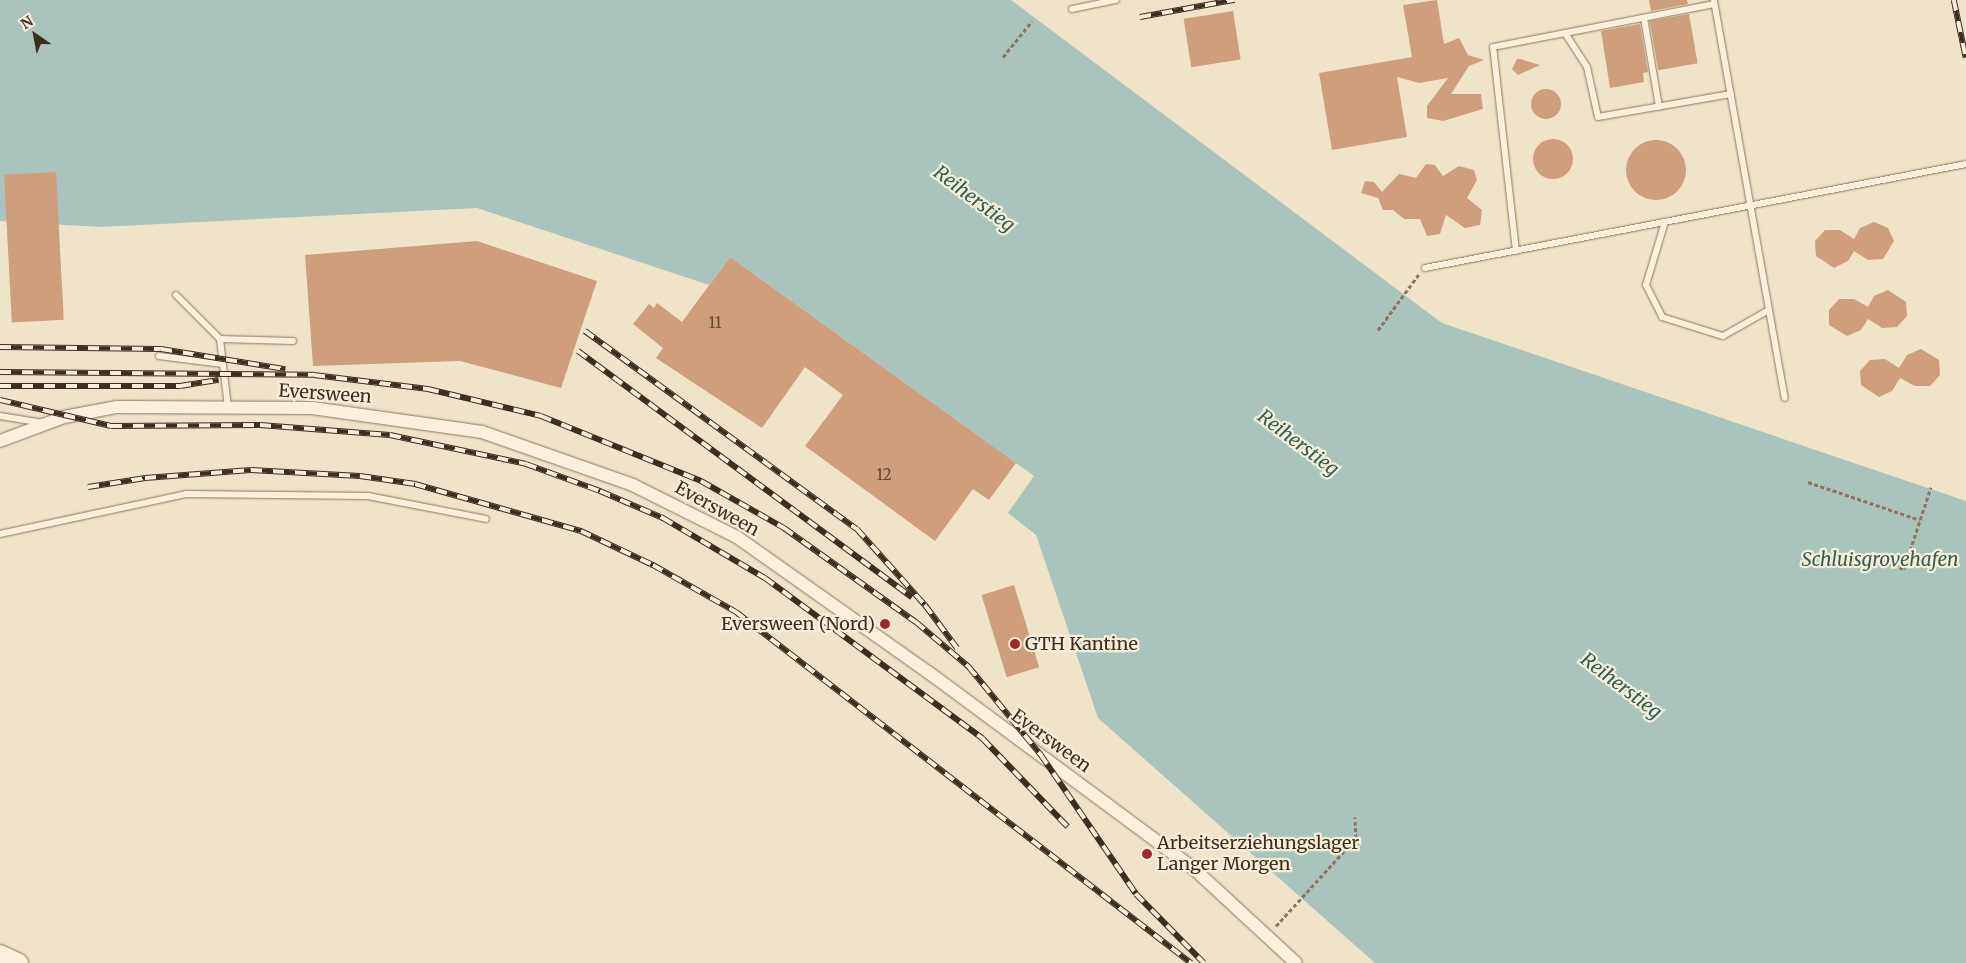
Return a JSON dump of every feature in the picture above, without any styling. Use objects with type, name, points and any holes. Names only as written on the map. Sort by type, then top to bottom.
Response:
[{"type":"main road","points":[[0,954],[18,963]]},
{"type":"street","name":"Eversween","points":[[0,441],[43,423],[117,407],[228,407],[360,413],[482,432],[565,458],[680,506],[737,537],[928,672],[1193,868],[1296,963]]},
{"type":"lane","points":[[1072,9],[1116,0]]},
{"type":"lane","points":[[1516,251],[1493,47],[1644,18],[1714,2],[1786,398]]},
{"type":"lane","points":[[1644,18],[1659,106]]},
{"type":"lane","points":[[1565,33],[1587,67],[1598,117],[1731,94]]},
{"type":"lane","points":[[1425,268],[1966,164]]},
{"type":"lane","points":[[1665,222],[1646,285],[1662,318],[1723,336],[1769,310]]},
{"type":"lane","points":[[176,295],[220,339],[228,407]]},
{"type":"lane","points":[[220,339],[293,341]]},
{"type":"lane","points":[[158,356],[223,364]]},
{"type":"lane","points":[[0,416],[43,423]]},
{"type":"lane","points":[[0,534],[186,494],[368,496],[486,519]]},
{"type":"path","points":[[1003,57],[1032,21]]},
{"type":"path","points":[[1378,330],[1414,278]]},
{"type":"path","points":[[1808,482],[1920,520]]},
{"type":"path","points":[[1881,561],[1904,569],[1931,487]]},
{"type":"path","points":[[1267,936],[1356,838],[1355,817]]},
{"type":"water","points":[[0,0],[1011,0],[1442,323],[1966,501],[1966,963],[1375,963],[1098,718],[1036,535],[1008,513],[1034,476],[730,257],[709,285],[477,208],[100,227],[0,221]]},
{"type":"building","points":[[1437,0],[1444,44],[1459,38],[1468,55],[1484,60],[1469,66],[1451,94],[1481,94],[1483,109],[1443,121],[1427,118],[1427,106],[1448,78],[1419,83],[1397,77],[1407,137],[1332,150],[1319,73],[1412,57],[1403,5]]},
{"type":"building","points":[[1649,0],[1687,0],[1688,4],[1651,11]]},
{"type":"building","points":[[1233,11],[1241,59],[1191,67],[1184,19]]},
{"type":"building","points":[[1689,14],[1698,63],[1658,70],[1650,21]]},
{"type":"building","points":[[1640,24],[1648,72],[1643,73],[1644,82],[1610,88],[1601,31]]},
{"type":"building","points":[[1517,59],[1540,65],[1518,75],[1512,69]]},
{"type":"building","points":[[1546,89],[1557,93],[1561,104],[1557,115],[1546,119],[1535,115],[1531,104],[1535,93]]},
{"type":"building","points":[[1553,139],[1567,145],[1573,159],[1567,173],[1553,179],[1539,173],[1533,159],[1539,145]]},
{"type":"building","points":[[1650,140],[1662,140],[1673,145],[1681,153],[1686,164],[1684,182],[1673,195],[1662,200],[1650,200],[1639,195],[1631,187],[1626,176],[1626,164],[1631,153],[1639,145]]},
{"type":"building","points":[[1426,164],[1435,165],[1443,176],[1459,166],[1474,170],[1477,180],[1467,198],[1482,210],[1480,225],[1465,228],[1446,215],[1440,234],[1427,236],[1420,219],[1404,219],[1393,210],[1383,210],[1378,198],[1361,193],[1365,181],[1374,182],[1382,192],[1399,174],[1416,178]]},
{"type":"building","points":[[56,172],[64,320],[12,323],[4,175]]},
{"type":"building","points":[[1874,222],[1888,228],[1894,241],[1883,259],[1868,260],[1854,251],[1848,261],[1834,268],[1816,256],[1815,241],[1825,230],[1840,230],[1854,239],[1860,228]]},
{"type":"building","points":[[477,241],[597,281],[561,388],[460,361],[313,366],[305,255]]},
{"type":"building","points":[[730,257],[1016,463],[989,500],[973,489],[935,541],[805,446],[843,395],[805,367],[762,428],[656,358],[663,348],[633,324],[649,304],[654,308],[657,303],[682,322]]},
{"type":"building","points":[[1888,290],[1906,302],[1907,316],[1897,327],[1882,328],[1868,319],[1861,330],[1847,336],[1829,325],[1829,310],[1839,299],[1854,299],[1868,307],[1874,296]]},
{"type":"building","points":[[1921,349],[1939,360],[1940,375],[1930,386],[1915,386],[1900,378],[1892,391],[1879,397],[1861,385],[1860,371],[1870,360],[1885,359],[1899,368],[1907,355]]},
{"type":"building","points":[[1014,585],[1039,667],[1007,677],[981,595]]},
{"type":"railway","points":[[1140,17],[1234,0]]},
{"type":"railway","points":[[1954,0],[1966,58]]},
{"type":"railway","points":[[585,331],[857,529],[925,605],[957,648]]},
{"type":"railway","points":[[0,347],[161,349],[285,369]]},
{"type":"railway","points":[[578,351],[912,597]]},
{"type":"railway","points":[[0,372],[314,375],[428,389],[541,416],[701,481],[784,528],[916,622],[969,667],[1041,755],[1136,894],[1204,963]]},
{"type":"railway","points":[[0,386],[180,386],[219,380]]},
{"type":"railway","points":[[0,400],[111,426],[260,425],[390,435],[526,464],[600,491],[663,518],[765,578],[983,739],[1068,827]]},
{"type":"railway","points":[[88,487],[145,478],[251,470],[360,476],[415,484],[581,531],[653,565],[736,612],[1191,963]]},
{"type":"place","name":"Eversween (Nord)","points":[[885,624]]},
{"type":"place","name":"GTH Kantine","points":[[1015,644]]},
{"type":"place","name":"Arbeitserziehungslager Langer Morgen","points":[[1147,854]]},
{"type":"water label","name":"Reiherstieg","points":[[974,199]]},
{"type":"water label","name":"Reiherstieg","points":[[1298,443]]},
{"type":"water label","name":"Schluisgrovehafen","points":[[1880,560]]},
{"type":"water label","name":"Reiherstieg","points":[[1621,686]]}]
